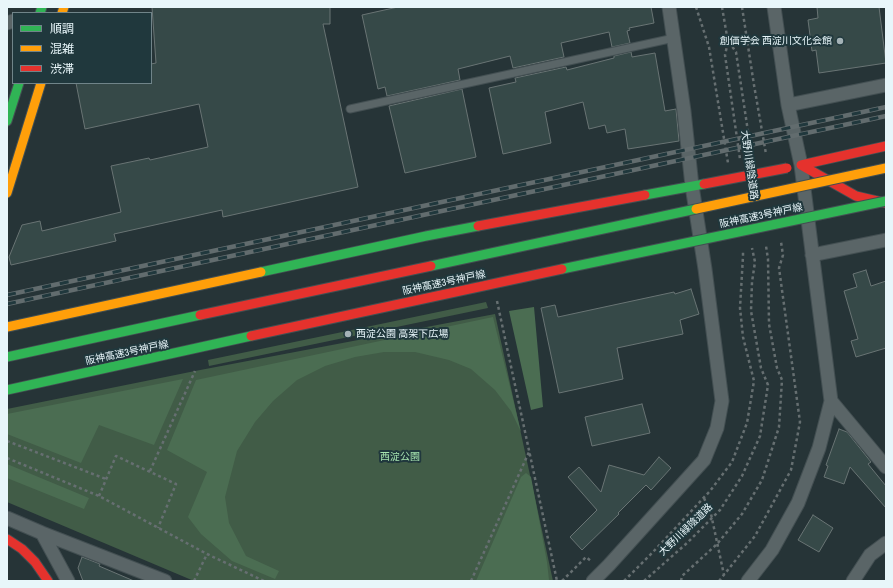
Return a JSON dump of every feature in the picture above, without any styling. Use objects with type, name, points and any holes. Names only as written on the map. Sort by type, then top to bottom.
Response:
[{"type":"main road","points":[[7,121],[19,84]]},
{"type":"main road","points":[[7,193],[41,84]]},
{"type":"main road","points":[[7,327],[426,236],[787,168],[886,146]]},
{"type":"main road","points":[[801,165],[856,196],[886,202]]},
{"type":"main road","name":"阪神高速3号神戸線","points":[[7,357],[886,168]]},
{"type":"main road","name":"阪神高速3号神戸線","points":[[7,390],[458,291],[886,202]]},
{"type":"main road","points":[[7,539],[22,549],[35,562],[48,581]]},
{"type":"street","points":[[593,581],[704,460],[717,428],[722,401],[705,269],[698,185],[684,111],[669,7]]},
{"type":"street","points":[[748,581],[772,550],[798,503],[819,448],[831,401],[801,165],[788,105],[774,7]]},
{"type":"street","points":[[788,105],[886,84]]},
{"type":"street","points":[[812,256],[886,240]]},
{"type":"street","points":[[831,401],[886,467]]},
{"type":"street","points":[[7,518],[165,581]]},
{"type":"street","points":[[42,533],[68,581]]},
{"type":"street","points":[[853,581],[870,555],[886,543]]},
{"type":"lane","points":[[350,109],[674,38]]},
{"type":"path","name":"大野川緑陰道路","points":[[722,7],[728,42],[725,55],[740,162]]},
{"type":"path","points":[[742,7],[766,155]]},
{"type":"path","name":"大野川緑陰道路","points":[[728,42],[736,52],[752,159]]},
{"type":"path","points":[[719,581],[755,536],[791,470],[800,422],[779,268],[783,255],[780,240]]},
{"type":"path","points":[[681,581],[682,576],[717,544],[742,514],[762,480],[779,426],[782,380],[777,368],[769,324],[768,259],[765,243]]},
{"type":"path","name":"大野川緑陰道路","points":[[644,581],[687,543],[720,510],[742,476],[760,436],[768,385],[761,368],[751,311],[754,262],[752,246]]},
{"type":"path","points":[[497,300],[558,581]]},
{"type":"path","points":[[150,471],[195,371]]},
{"type":"path","points":[[7,440],[106,479]]},
{"type":"path","points":[[471,581],[530,452]]},
{"type":"path","points":[[99,496],[116,456],[176,484],[158,528]]},
{"type":"path","points":[[7,458],[99,496],[207,554],[264,581]]},
{"type":"path","points":[[704,498],[712,518],[724,575]]},
{"type":"path","points":[[194,581],[207,554]]},
{"type":"path","points":[[562,581],[586,557]]},
{"type":"green space","name":"西淀公園 高架下広場","points":[[486,302],[488,308],[209,366],[208,360]]},
{"type":"green space","points":[[534,307],[543,407],[531,410],[509,311]]},
{"type":"green space","name":"西淀公園","points":[[495,314],[553,581],[194,581],[7,502],[7,409],[195,371]]},
{"type":"green space","points":[[493,317],[521,432],[511,411],[495,390],[471,369],[449,360],[415,352],[384,352],[355,357],[325,366],[297,380],[273,401],[255,422],[237,451],[225,497],[229,523],[246,556],[279,571],[275,579],[232,561],[201,534],[188,517],[207,472],[167,450],[196,380]]},
{"type":"green space","points":[[183,379],[154,445],[99,425],[81,463],[7,434],[7,414]]},
{"type":"green space","points":[[7,464],[89,498],[84,509],[7,478]]},
{"type":"green space","points":[[526,473],[531,477],[549,580],[476,581],[521,477]]},
{"type":"building","points":[[152,7],[330,7],[330,24],[323,24],[358,187],[223,217],[222,210],[114,234],[116,241],[11,265],[9,257],[22,225],[40,221],[42,231],[121,212],[111,166],[149,158],[150,160],[208,147],[199,104],[85,129],[76,84],[152,84],[152,64],[156,63]]},
{"type":"building","points":[[398,7],[651,7],[654,23],[629,28],[630,30],[627,31],[630,43],[612,47],[609,32],[561,43],[564,57],[513,68],[510,56],[458,69],[460,80],[387,96],[385,87],[378,89],[362,15]]},
{"type":"building","points":[[817,7],[879,7],[886,63],[819,73],[816,50],[812,51],[808,20],[818,18]]},
{"type":"building","points":[[631,52],[632,57],[655,53],[665,111],[676,109],[679,141],[628,149],[625,129],[607,133],[605,125],[589,129],[583,102],[545,112],[551,143],[503,154],[489,88],[516,82],[515,78],[566,67],[567,70]]},
{"type":"building","points":[[462,89],[476,157],[405,173],[389,106]]},
{"type":"building","points":[[866,270],[871,286],[886,281],[886,348],[856,357],[851,341],[858,339],[844,291],[857,287],[853,274]]},
{"type":"building","points":[[691,289],[699,314],[680,320],[683,334],[617,348],[623,379],[559,393],[541,308],[555,305],[558,317],[674,292],[675,294]]},
{"type":"building","points":[[642,404],[650,433],[592,446],[585,417]]},
{"type":"building","points":[[839,429],[847,432],[871,462],[868,464],[886,486],[886,508],[850,467],[844,484],[824,477],[828,466],[826,465]]},
{"type":"building","points":[[659,457],[671,468],[651,490],[646,485],[582,550],[570,537],[597,510],[568,477],[579,467],[601,492],[609,465],[644,475]]},
{"type":"building","points":[[813,515],[833,528],[819,552],[798,540]]},
{"type":"building","points":[[82,557],[134,581],[83,581],[78,568]]},
{"type":"railway","points":[[7,295],[886,107]]},
{"type":"railway","points":[[7,304],[886,116]]},
{"type":"traffic: fast","points":[[40,12],[42,7]]},
{"type":"traffic: fast","points":[[7,121],[19,84]]},
{"type":"traffic: fast","points":[[645,195],[704,184]]},
{"type":"traffic: fast","points":[[562,269],[886,201]]},
{"type":"traffic: fast","points":[[431,266],[696,209]]},
{"type":"traffic: fast","points":[[261,272],[478,226]]},
{"type":"traffic: fast","points":[[7,357],[200,315]]},
{"type":"traffic: fast","points":[[7,390],[251,336]]},
{"type":"traffic: slow","points":[[62,12],[64,7]]},
{"type":"traffic: slow","points":[[7,193],[41,84]]},
{"type":"traffic: slow","points":[[696,209],[886,168]]},
{"type":"traffic: slow","points":[[7,327],[261,272]]},
{"type":"traffic: jam","points":[[801,165],[886,146]]},
{"type":"traffic: jam","points":[[801,165],[856,196],[886,203]]},
{"type":"traffic: jam","points":[[704,184],[787,168]]},
{"type":"traffic: jam","points":[[478,226],[645,195]]},
{"type":"traffic: jam","points":[[200,315],[431,266]]},
{"type":"traffic: jam","points":[[251,336],[562,269]]},
{"type":"traffic: jam","points":[[7,539],[22,549],[35,562],[48,581]]},
{"type":"place","name":"創価学会 西淀川文化会館","points":[[840,41]]},
{"type":"place","name":"西淀公園 高架下広場","points":[[348,334]]}]
